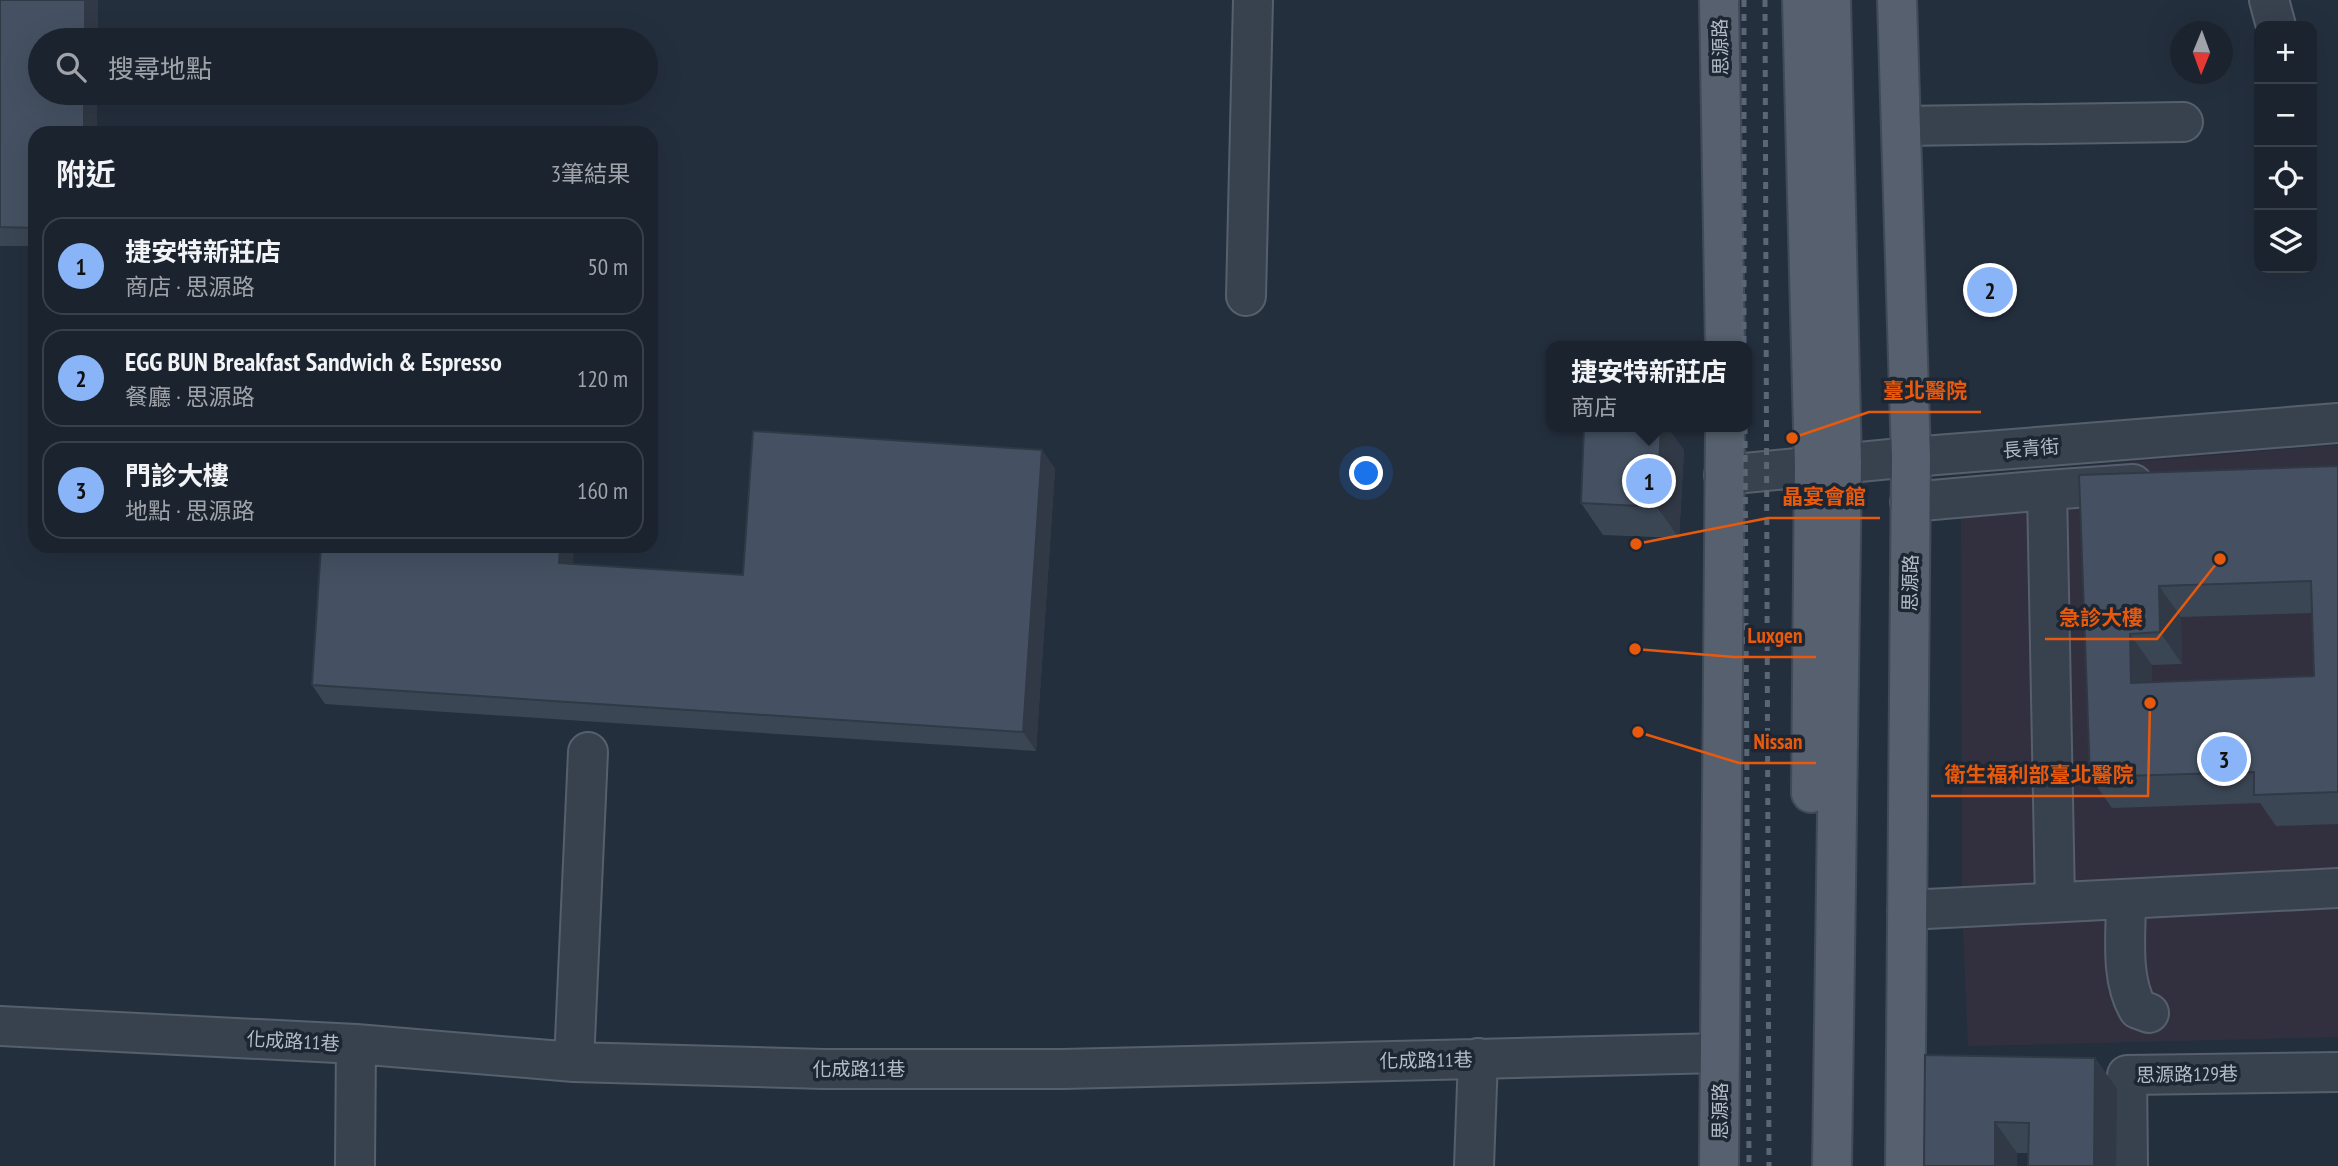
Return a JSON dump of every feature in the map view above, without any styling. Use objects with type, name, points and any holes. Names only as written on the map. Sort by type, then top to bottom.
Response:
[{"type":"main road","name":"思源路","points":[[1719,0],[1725,341]]},
{"type":"main road","points":[[1802,0],[1828,465],[1807,1166]]},
{"type":"main road","points":[[1831,0],[1828,465],[1832,1166]]},
{"type":"main road","name":"思源路","points":[[1897,0],[1911,457],[1905,1166]]},
{"type":"main road","name":"思源路","points":[[1719,1166],[1725,432]]},
{"type":"street","points":[[1246,296],[1253,0]]},
{"type":"street","points":[[2269,0],[2275,21]]},
{"type":"street","points":[[1901,126],[2183,122]]},
{"type":"street","name":"長青街","points":[[1724,475],[1911,457],[2338,423]]},
{"type":"street","points":[[1910,502],[2172,481]]},
{"type":"street","points":[[2047,490],[2055,902]]},
{"type":"street","points":[[573,1062],[588,752]]},
{"type":"street","points":[[1907,911],[2338,888]]},
{"type":"street","points":[[2126,899],[2126,963],[2131,997],[2137,1009],[2149,1013]]},
{"type":"street","name":"化成路11巷","points":[[0,1026],[356,1044],[573,1062],[824,1069],[1063,1069],[1720,1054]]},
{"type":"street","points":[[355,1166],[356,1044]]},
{"type":"street","points":[[1474,1166],[1478,1058]]},
{"type":"street","name":"思源路129巷","points":[[2129,1166],[2127,1075],[2338,1072]]},
{"type":"shaded area","points":[[2338,445],[2338,1037],[1968,1046],[1962,908],[1961,476]]},
{"type":"building","points":[[0,0],[85,0],[85,28],[28,28],[28,105],[84,105],[84,126],[28,126],[28,228],[0,227]]},
{"type":"building","points":[[753,431],[1042,450],[1023,732],[312,685],[321,553],[560,553],[559,563],[743,575]]},
{"type":"building","points":[[1584,432],[1661,432],[1657,507],[1581,503]]},
{"type":"building","points":[[2338,466],[2338,792],[2254,795],[2254,772],[2090,777],[2079,475]],"holes":[[[2311,581],[2314,676],[2131,683],[2130,634],[2160,632],[2159,586]]]},
{"type":"building","points":[[1925,1055],[2095,1058],[2094,1166],[2028,1166],[2029,1123],[1995,1122],[1995,1166],[1924,1166]]},
{"type":"railway","points":[[1744,0],[1744,341]]},
{"type":"railway","points":[[1765,0],[1769,1166]]},
{"type":"railway","points":[[1745,432],[1749,1166]]},
{"type":"place","name":"EGG BUN Breakfast Sandwich & Espresso","points":[[1990,290]]},
{"type":"place","name":"臺北醫院","points":[[1792,438]]},
{"type":"place","name":"捷安特新莊店","points":[[1649,481]]},
{"type":"place","name":"晶宴會館","points":[[1636,544]]},
{"type":"place","name":"急診大樓","points":[[2220,559]]},
{"type":"place","name":"Luxgen","points":[[1635,649]]},
{"type":"place","name":"衛生福利部臺北醫院","points":[[2150,703]]},
{"type":"place","name":"Nissan","points":[[1638,732]]},
{"type":"place","name":"門診大樓","points":[[2224,759]]}]
